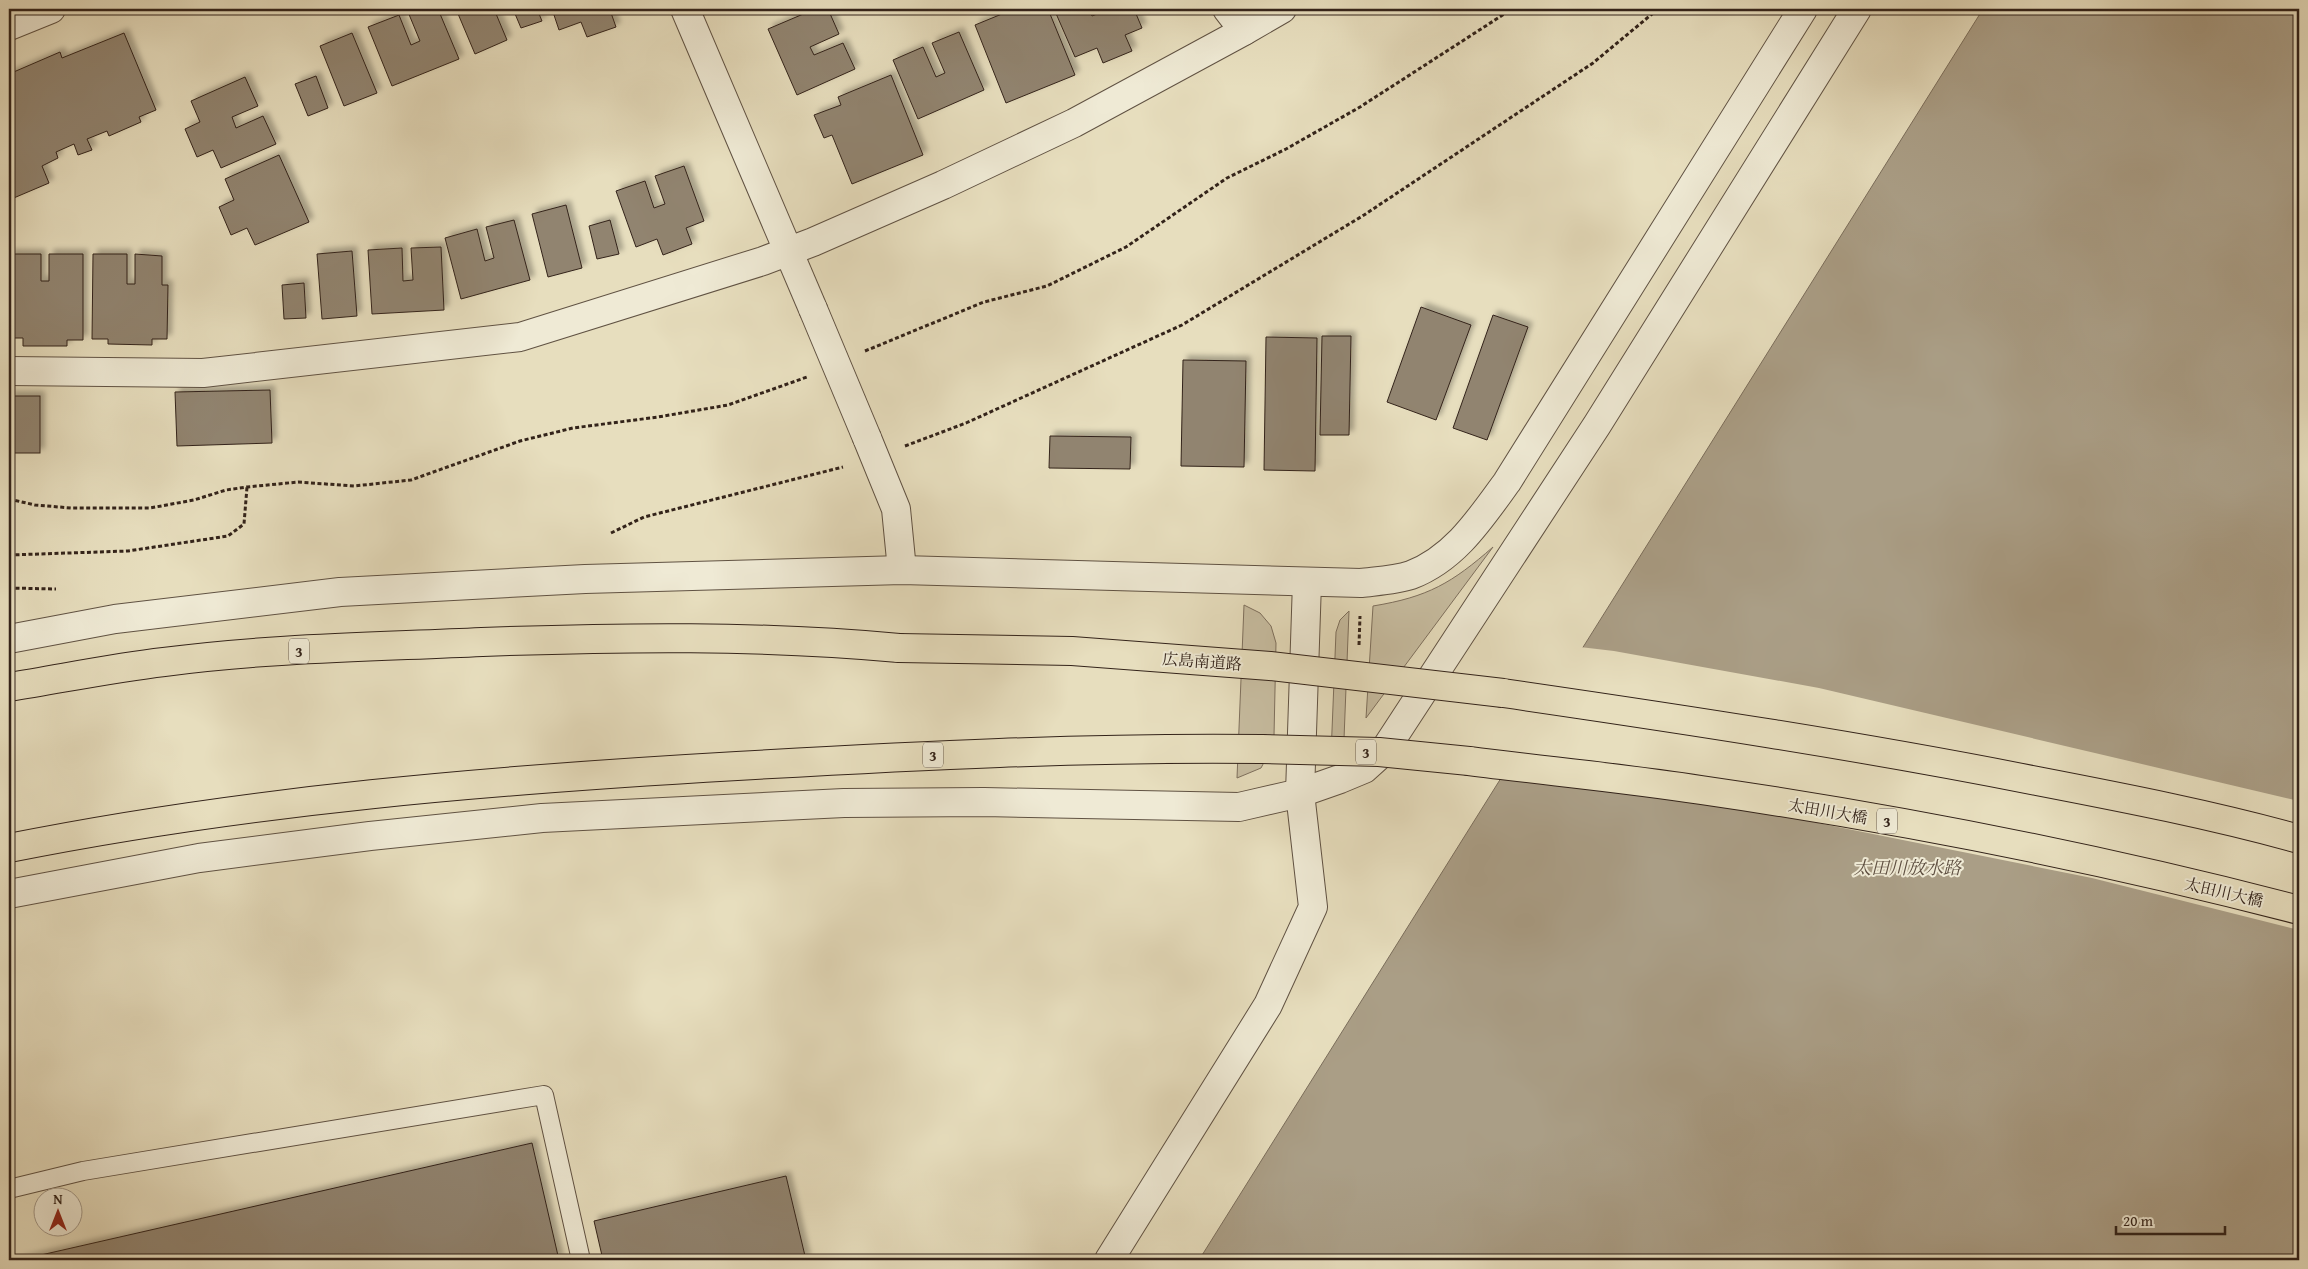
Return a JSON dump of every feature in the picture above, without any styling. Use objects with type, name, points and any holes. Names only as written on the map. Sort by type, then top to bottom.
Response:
[{"type":"highway","name":"広島南道路","points":[[9,687],[164,662],[254,653],[592,638],[828,642],[899,648],[1072,651],[1240,664],[1503,693],[1736,727],[1863,748],[2134,800],[2299,839]]},
{"type":"highway","name":"太田川大橋","points":[[9,848],[56,838],[388,791],[605,773],[1016,751],[1158,748],[1379,752],[1469,761],[1700,790],[1927,828],[2089,861],[2299,910]]},
{"type":"street","points":[[9,26],[51,9]]},
{"type":"street","points":[[685,9],[896,509],[902,570]]},
{"type":"street","points":[[1226,9],[1244,32]]},
{"type":"street","points":[[9,371],[203,373],[520,338],[788,252],[943,185],[1074,123],[1244,32],[1282,9]]},
{"type":"street","points":[[9,639],[115,619],[340,592],[585,578],[902,570],[1361,583],[1410,575],[1446,555],[1468,535],[1507,482],[1803,9]]},
{"type":"street","points":[[9,894],[199,858],[370,836],[542,818],[844,803],[984,802],[1239,807],[1300,793],[1364,769],[1384,751],[1597,425],[1857,9]]},
{"type":"street","points":[[1109,1260],[1268,1005],[1313,907],[1300,793],[1306,582]]},
{"type":"lane","points":[[9,1189],[83,1171],[544,1095],[581,1260]]},
{"type":"path","points":[[856,355],[984,302],[1047,286],[1126,247],[1227,178],[1286,149],[1360,107],[1512,9]]},
{"type":"path","points":[[611,533],[644,517],[871,448],[966,423],[1182,325],[1364,215],[1584,69],[1658,9]]},
{"type":"path","points":[[9,498],[35,505],[71,508],[150,508],[194,500],[247,486],[298,482],[354,486],[411,480],[520,442],[573,428],[658,417],[728,405],[793,384],[811,376]]},
{"type":"path","points":[[9,555],[128,552],[228,536],[244,524],[247,486]]},
{"type":"path","points":[[9,588],[56,589]]},
{"type":"shaded area","points":[[1493,547],[1366,718],[1373,606],[1409,598],[1438,587],[1465,570]]},
{"type":"shaded area","points":[[1244,605],[1260,613],[1271,626],[1276,643],[1274,736],[1269,753],[1261,768],[1237,778]]},
{"type":"shaded area","points":[[1349,611],[1344,739],[1331,755],[1336,632],[1340,620]]},
{"type":"water","name":"太田川放水路","points":[[1983,9],[2299,9],[2299,1260],[1199,1260]]},
{"type":"pier","points":[[1580,647],[1614,651],[1819,688],[2299,801],[2299,930],[2092,878],[1703,800],[1499,777]]},
{"type":"building","points":[[414,9],[438,9],[459,59],[392,86],[368,27],[399,15],[411,45],[420,41],[408,12]]},
{"type":"building","points":[[456,9],[494,9],[507,40],[475,54]]},
{"type":"building","points":[[513,9],[537,9],[542,21],[521,28]]},
{"type":"building","points":[[552,9],[614,9],[610,10],[616,27],[587,37],[581,22],[559,30]]},
{"type":"building","points":[[815,9],[828,9],[839,34],[810,47],[814,55],[843,43],[855,69],[797,95],[768,29]]},
{"type":"building","points":[[1014,9],[1048,9],[1075,75],[1006,103],[975,25]]},
{"type":"building","points":[[1054,9],[1088,9],[1092,16],[1102,12],[1101,9],[1134,9],[1142,28],[1125,35],[1132,51],[1103,63],[1097,48],[1075,57]]},
{"type":"building","points":[[959,32],[984,90],[918,119],[893,60],[923,47],[936,77],[945,73],[932,43]]},
{"type":"building","points":[[124,33],[156,110],[139,117],[141,122],[109,136],[107,131],[87,139],[92,150],[78,155],[74,144],[56,152],[58,158],[42,166],[49,183],[9,200],[9,74],[60,52],[62,58]]},
{"type":"building","points":[[352,33],[377,93],[344,106],[320,46]]},
{"type":"building","points":[[891,75],[923,155],[852,184],[832,135],[824,138],[814,115],[841,105],[838,97]]},
{"type":"building","points":[[316,76],[328,108],[308,116],[295,84]]},
{"type":"building","points":[[245,77],[258,106],[232,117],[236,128],[263,116],[276,144],[221,168],[213,150],[197,157],[185,129],[200,122],[191,101]]},
{"type":"building","points":[[279,155],[309,222],[255,245],[247,228],[231,235],[219,207],[234,200],[225,179]]},
{"type":"building","points":[[684,166],[704,221],[686,228],[692,244],[663,255],[657,239],[636,247],[616,191],[645,181],[654,208],[665,204],[655,176]]},
{"type":"building","points":[[566,205],[582,268],[548,277],[532,214]]},
{"type":"building","points":[[514,220],[530,280],[461,299],[445,238],[477,229],[485,261],[494,258],[486,227]]},
{"type":"building","points":[[610,220],[619,254],[597,259],[589,226]]},
{"type":"building","points":[[441,247],[444,310],[372,314],[368,250],[402,248],[403,281],[413,280],[411,248]]},
{"type":"building","points":[[352,251],[357,316],[322,319],[317,254]]},
{"type":"building","points":[[9,254],[41,254],[41,281],[49,281],[49,254],[83,254],[83,340],[67,340],[67,346],[23,346],[23,338],[9,338]]},
{"type":"building","points":[[93,254],[127,254],[127,284],[135,284],[135,254],[162,256],[162,285],[168,285],[167,339],[152,339],[152,345],[108,344],[108,339],[92,339]]},
{"type":"building","points":[[304,283],[306,318],[284,319],[282,285]]},
{"type":"building","points":[[1421,307],[1471,325],[1436,420],[1387,402]]},
{"type":"building","points":[[1493,315],[1528,327],[1487,440],[1453,428]]},
{"type":"building","points":[[1322,336],[1351,336],[1349,435],[1320,435]]},
{"type":"building","points":[[1266,337],[1317,338],[1315,471],[1264,470]]},
{"type":"building","points":[[1183,360],[1246,361],[1244,467],[1181,466]]},
{"type":"building","points":[[270,390],[272,443],[177,446],[175,392]]},
{"type":"building","points":[[9,396],[40,396],[40,453],[9,453]]},
{"type":"building","points":[[1050,436],[1131,437],[1130,469],[1049,468]]},
{"type":"building","points":[[532,1143],[559,1260],[19,1260]]},
{"type":"building","points":[[786,1176],[806,1260],[603,1260],[594,1221]]}]
